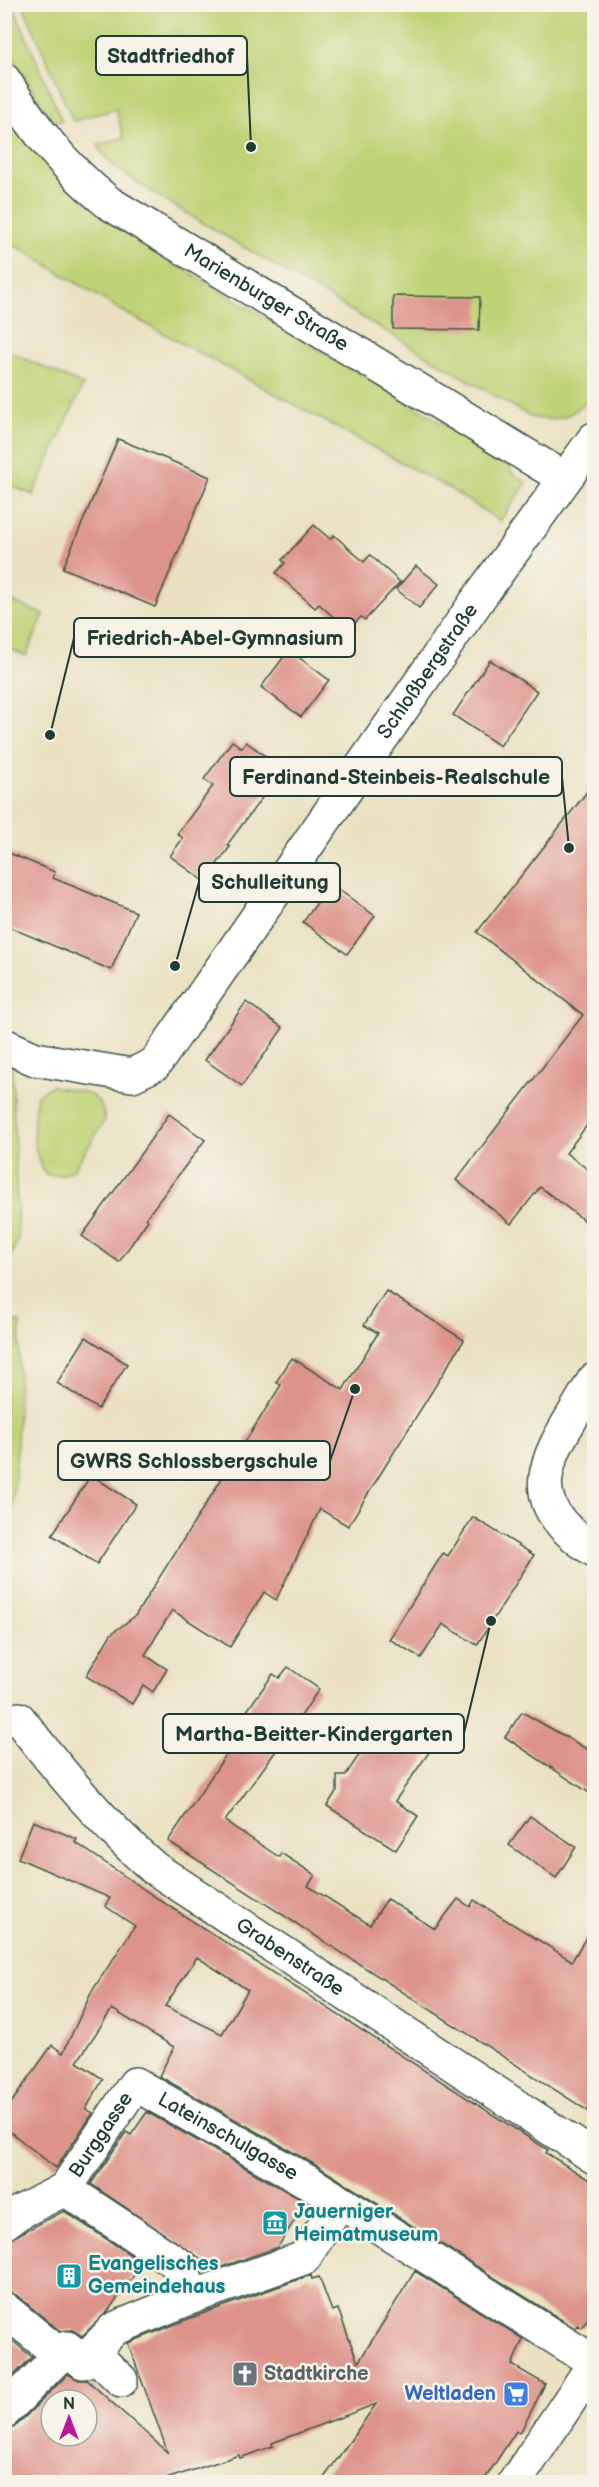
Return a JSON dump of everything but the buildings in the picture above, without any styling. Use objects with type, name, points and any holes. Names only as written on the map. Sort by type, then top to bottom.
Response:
[{"type":"street","name":"Marienburger Straße","points":[[4,80],[48,144],[75,176],[109,203],[557,489]]},
{"type":"street","name":"Schloßbergstraße","points":[[4,1045],[35,1059],[132,1075],[155,1064],[485,589],[594,439]]},
{"type":"street","points":[[594,1380],[551,1458],[545,1488],[549,1508],[560,1525],[594,1550]]},
{"type":"street","name":"Grabenstraße","points":[[19,1719],[110,1826],[154,1868],[594,2157]]},
{"type":"street","name":"Burggasse","points":[[4,2223],[18,2213],[65,2189],[135,2084]]},
{"type":"street","name":"Lateinschulgasse","points":[[135,2084],[340,2202],[594,2363]]},
{"type":"street","points":[[65,2189],[181,2266],[192,2297]]},
{"type":"street","points":[[4,2412],[67,2348],[82,2362],[114,2329],[192,2297],[304,2258],[340,2202]]},
{"type":"street","points":[[4,2309],[60,2355]]},
{"type":"street","points":[[92,2352],[121,2380]]},
{"type":"street","points":[[515,2482],[594,2363]]},
{"type":"green space","points":[[4,5],[13,5],[62,121],[53,121],[5,46]]},
{"type":"green space","points":[[23,5],[594,5],[594,394],[580,408],[557,419],[529,416],[132,179],[102,153],[98,145],[124,138],[116,109],[73,121]]},
{"type":"green space","points":[[12,124],[70,187],[137,241],[508,462],[512,473],[527,483],[500,521],[450,489],[124,312],[5,239],[4,128]]},
{"type":"green space","points":[[5,350],[83,385],[33,495],[5,483]]},
{"type":"green space","points":[[5,598],[44,615],[26,656],[5,647]]},
{"type":"green space","points":[[5,1062],[12,1065],[18,1240],[5,1268]]},
{"type":"green space","points":[[51,1086],[93,1096],[102,1109],[105,1120],[74,1169],[62,1175],[46,1175],[35,1147],[34,1115],[37,1095]]},
{"type":"green space","points":[[10,1322],[20,1322],[17,1450],[5,1601],[4,1332]]},
{"type":"place","name":"Stadtfriedhof","points":[[251,147]]},
{"type":"place","name":"Friedrich-Abel-Gymnasium","points":[[50,735]]},
{"type":"place","name":"Ferdinand-Steinbeis-Realschule","points":[[569,848]]},
{"type":"place","name":"Schulleitung","points":[[175,966]]},
{"type":"place","name":"GWRS Schlossbergschule","points":[[355,1389]]},
{"type":"place","name":"Martha-Beitter-Kindergarten","points":[[491,1621]]},
{"type":"place","name":"Jauerniger Heimatmuseum","points":[[275,2223]]},
{"type":"place","name":"Evangelisches Gemeindehaus","points":[[69,2276]]},
{"type":"place","name":"Stadtkirche","points":[[245,2374]]},
{"type":"place","name":"Weltladen","points":[[516,2394]]}]
